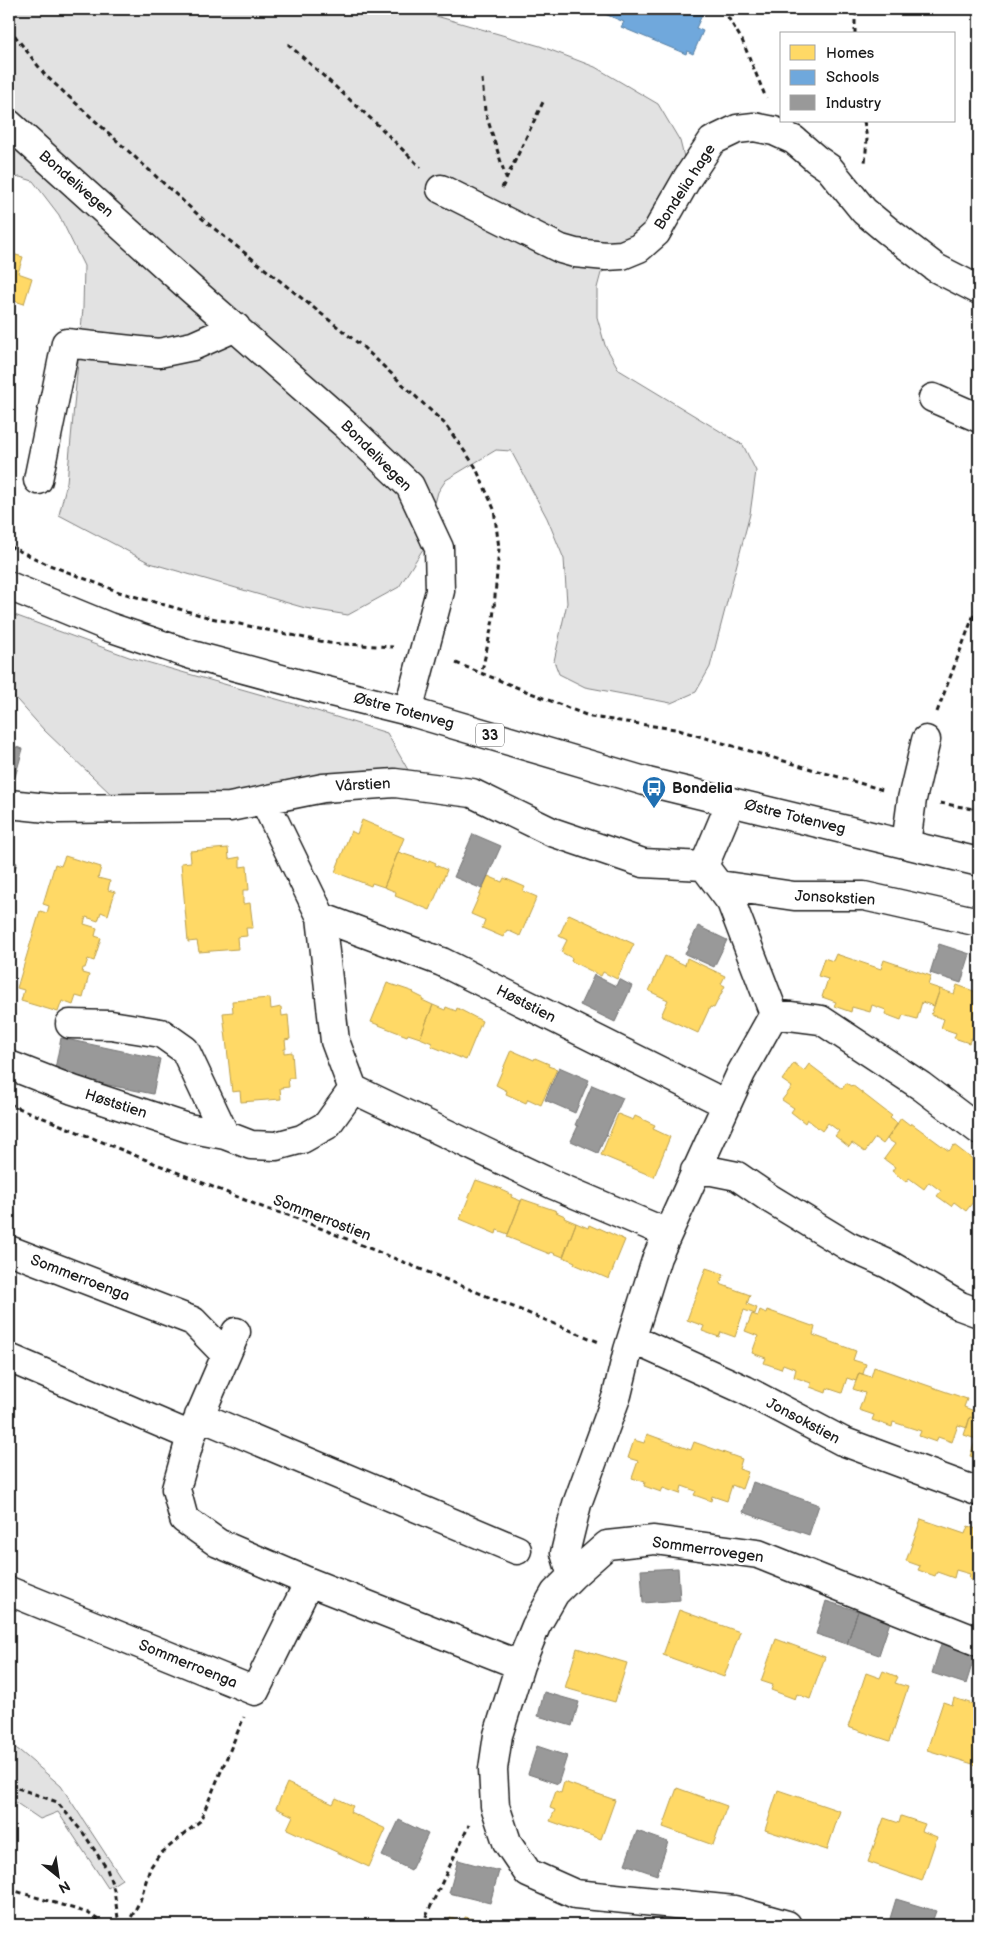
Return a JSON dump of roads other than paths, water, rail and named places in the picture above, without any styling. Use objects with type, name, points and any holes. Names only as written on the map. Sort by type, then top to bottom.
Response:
[{"type":"street","name":"Bondelia hage","points":[[441,189],[561,249],[575,253],[606,256],[622,255],[639,248],[656,233],[688,177],[712,141],[737,129],[754,127],[774,131],[794,140],[829,168],[864,211],[888,231],[936,268],[979,290]]},
{"type":"street","name":"Bondelivegen","points":[[15,139],[236,327],[347,426],[410,486],[439,548],[440,591],[408,711]]},
{"type":"street","points":[[38,480],[66,343],[159,353],[193,346],[236,327]]},
{"type":"street","points":[[933,398],[979,418]]},
{"type":"street","name":"Østre Totenveg","points":[[9,586],[109,627],[192,655],[408,711],[648,782],[979,862]]},
{"type":"street","points":[[906,844],[912,799],[926,740]]},
{"type":"street","name":"Vårstien","points":[[9,804],[57,809],[230,807],[323,788],[395,783],[472,793],[552,832],[643,863],[712,876]]},
{"type":"street","points":[[264,800],[321,917],[335,1041],[353,1089],[554,1185],[668,1233]]},
{"type":"street","points":[[730,802],[712,876],[731,902],[774,1014]]},
{"type":"street","name":"Jonsokstien","points":[[712,876],[794,896],[864,896],[979,922]]},
{"type":"street","name":"Høststien","points":[[321,917],[442,962],[726,1104]]},
{"type":"street","points":[[572,1576],[565,1553],[577,1504],[617,1395],[657,1257],[726,1104],[774,1014]]},
{"type":"street","points":[[774,1014],[821,1020],[920,1086],[979,1130]]},
{"type":"street","points":[[70,1024],[111,1025],[161,1033],[185,1050],[226,1135]]},
{"type":"street","name":"Høststien","points":[[9,1065],[73,1090],[188,1128],[226,1135],[251,1145],[276,1146],[302,1139],[327,1125],[353,1089]]},
{"type":"street","points":[[695,1171],[712,1171],[737,1176],[769,1198],[848,1246],[888,1264],[960,1306],[979,1313]]},
{"type":"street","name":"Sommerroenga","points":[[9,1250],[194,1321],[231,1343],[195,1426],[176,1489],[184,1519],[218,1543],[309,1582],[520,1665]]},
{"type":"street","name":"Jonsokstien","points":[[630,1346],[745,1390],[842,1441],[979,1492]]},
{"type":"street","points":[[9,1358],[195,1426],[516,1550]]},
{"type":"street","name":"Sommerrovegen","points":[[787,1925],[734,1910],[575,1894],[528,1873],[507,1842],[495,1806],[493,1769],[498,1735],[520,1665],[536,1626],[555,1593],[607,1546],[654,1540],[758,1554],[979,1642]]},
{"type":"street","name":"Sommerroenga","points":[[9,1592],[256,1691],[309,1582]]},
{"type":"place","name":"Bondelia","points":[[654,809]]}]
